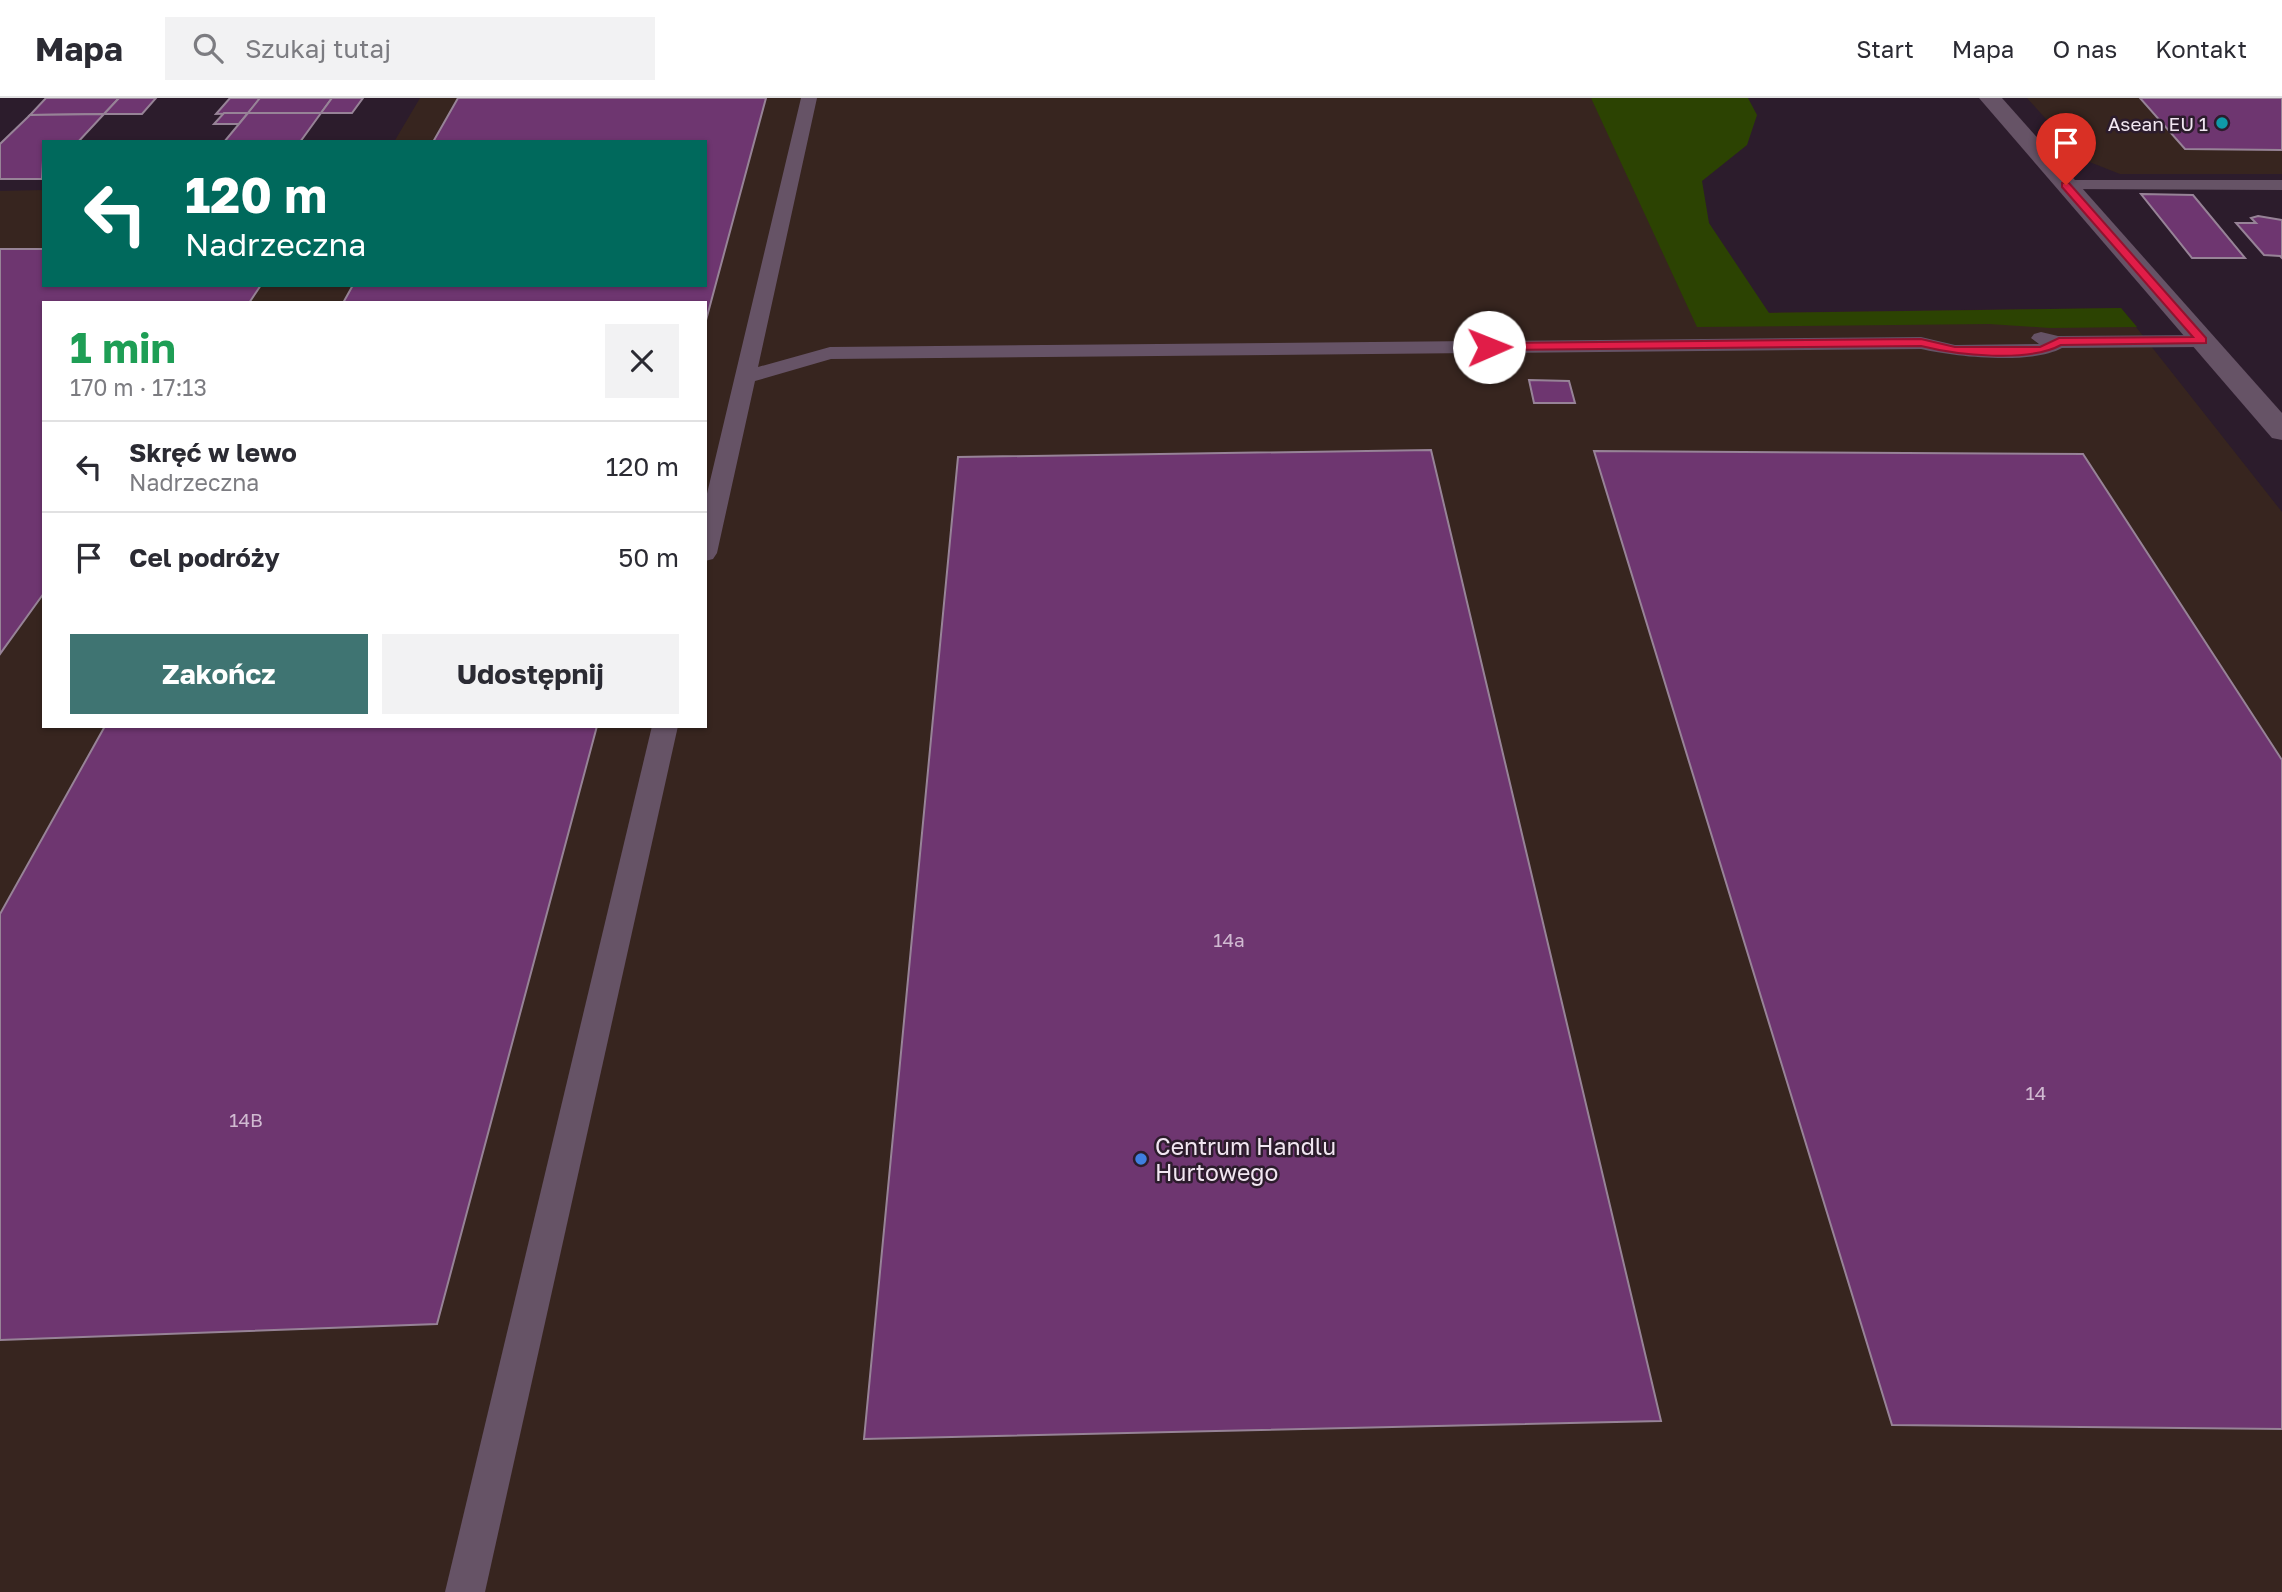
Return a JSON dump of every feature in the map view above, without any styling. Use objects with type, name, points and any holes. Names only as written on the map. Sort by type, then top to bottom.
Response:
[{"type":"street","points":[[1990,98],[2282,430]]},
{"type":"lane","points":[[707,544],[809,98]]},
{"type":"lane","points":[[2066,185],[2282,185]]},
{"type":"lane","points":[[746,377],[830,353],[1921,343],[1955,351],[2009,351],[2043,350],[2059,342],[2202,341]]},
{"type":"lane","points":[[465,1592],[665,728]]},
{"type":"shaded area","name":"Centrum Handlu Hurtowego","points":[[420,98],[1622,98],[1734,313],[2121,308],[2282,512],[2282,1592],[0,1592],[0,191],[42,190],[42,287],[707,287],[707,140],[395,140]]},
{"type":"shaded area","points":[[2027,98],[2282,98],[2282,174],[2120,174],[2082,159]]},
{"type":"green space","points":[[1591,98],[1748,98],[1757,115],[1747,145],[1702,181],[1709,223],[1769,313],[2121,308],[2137,327],[2050,328],[1989,324],[1697,327]]},
{"type":"building","points":[[46,98],[119,98],[104,114],[30,115]]},
{"type":"building","points":[[119,98],[156,98],[142,114],[104,114]]},
{"type":"building","points":[[230,98],[260,98],[248,113],[216,114]]},
{"type":"building","points":[[260,98],[332,98],[321,113],[248,113]]},
{"type":"building","points":[[332,98],[363,98],[352,113],[321,113]]},
{"type":"building","points":[[458,98],[766,98],[707,317],[707,301],[344,301],[352,287],[707,287],[707,140],[434,140]]},
{"type":"building","name":"Asean EU 1","points":[[2140,98],[2282,98],[2282,150],[2185,149]]},
{"type":"building","points":[[224,113],[248,113],[239,124],[214,124]]},
{"type":"building","points":[[248,113],[321,113],[301,140],[226,140]]},
{"type":"building","points":[[104,114],[80,140],[42,140],[42,179],[0,179],[0,144],[30,115]]},
{"type":"building","points":[[2141,194],[2193,195],[2245,258],[2192,258]]},
{"type":"building","points":[[2258,216],[2282,220],[2282,258],[2264,255],[2236,223],[2256,223],[2251,218]]},
{"type":"building","points":[[0,249],[42,249],[42,287],[260,287],[250,301],[42,301],[42,596],[0,654]]},
{"type":"building","points":[[1529,380],[1569,381],[1575,403],[1534,403]]},
{"type":"building","points":[[1431,450],[1661,1421],[864,1439],[958,457]]},
{"type":"building","points":[[1594,451],[2083,454],[2282,760],[2282,1429],[1892,1425]]},
{"type":"building","points":[[104,728],[596,728],[437,1324],[0,1340],[0,914]]},
{"type":"place","name":"Asean EU 1","points":[[2222,123]]},
{"type":"place","name":"Centrum Handlu Hurtowego","points":[[1141,1159]]},
{"type":"route","points":[[1489,347],[1921,343],[1955,351],[2009,351],[2043,350],[2059,342],[2202,341],[2066,185]]}]
